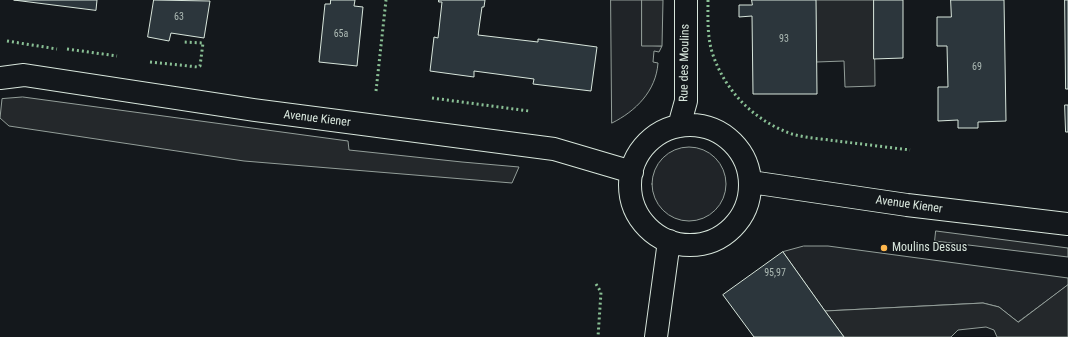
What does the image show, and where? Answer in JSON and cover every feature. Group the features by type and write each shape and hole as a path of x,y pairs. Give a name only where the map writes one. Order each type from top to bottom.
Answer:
{"street":[{"name":"Rue des Moulins","path":"679,126 686,101 686,0"},
{"name":"Avenue Kiener","path":"0,78 24,75 254,110 554,149 632,172"},
{"path":"700,125 719,132 735,144 746,162 751,182 748,201 740,219 726,233 708,242 689,244 669,241 648,228 636,209 631,190 632,172 638,155 648,142 663,131 679,126 700,125"},
{"name":"Avenue Kiener","path":"751,182 907,205 1068,224"},
{"path":"656,337 669,241"}],"shaded area":[{"path":"611,0 642,0 642,45 662,46 659,52 654,51 653,62 658,63 649,91 637,106 612,123"},
{"path":"642,0 663,0 662,46 642,46"},
{"path":"816,0 874,0 875,86 845,87 844,61 817,62"},
{"path":"23,97 348,141 349,150 519,167 512,183 244,161 9,126 0,118 2,99"},
{"path":"689,147 703,150 715,158 723,170 726,184 723,198 715,210 703,218 689,221 675,218 663,210 655,198 652,184 655,170 663,158 675,150"},
{"path":"936,231 1068,248 1068,257 935,241"},
{"path":"804,246 828,246 1068,278 1068,285 1018,322 999,307 983,303 825,311 783,252"},
{"path":"1068,285 1068,337 997,337 994,330 986,327 958,330 951,337 844,337 825,311 983,303 999,307 1018,322"}],"building":[{"path":"14,0 97,0 96,10"},
{"path":"154,0 210,1 204,38 171,33 169,41 148,37"},
{"path":"331,0 355,0 354,6 363,7 357,66 319,62 325,4 330,4"},
{"path":"439,0 485,0 484,7 482,7 478,35 538,42 538,39 597,47 591,91 533,84 534,79 474,71 474,77 430,71 434,37 438,38 442,2 439,2"},
{"path":"752,0 816,0 817,94 753,94 752,16 739,17 739,5 752,5"},
{"path":"874,0 903,0 903,58 874,59"},
{"path":"951,0 1004,0 1006,121 978,122 978,128 958,128 958,120 938,121 938,87 948,87 947,46 937,46 937,17 951,17"},
{"path":"1065,0 1068,0 1068,89 1066,89"},
{"path":"1065,105 1068,105 1068,132 1066,132"},
{"path":"783,252 844,337 754,337 723,295"}],"hedge":[{"path":"376,91 386,0"},
{"path":"708,0 709,39 717,66 724,79 742,102 765,121 792,134 910,150"},
{"path":"7,41 57,49"},
{"path":"150,62 200,66 203,43 184,42"},
{"path":"67,49 117,56"},
{"path":"432,98 529,111"},
{"path":"596,284 601,292 598,337"}],"place":[{"name":"Moulins Dessus","path":"884,248"}]}
